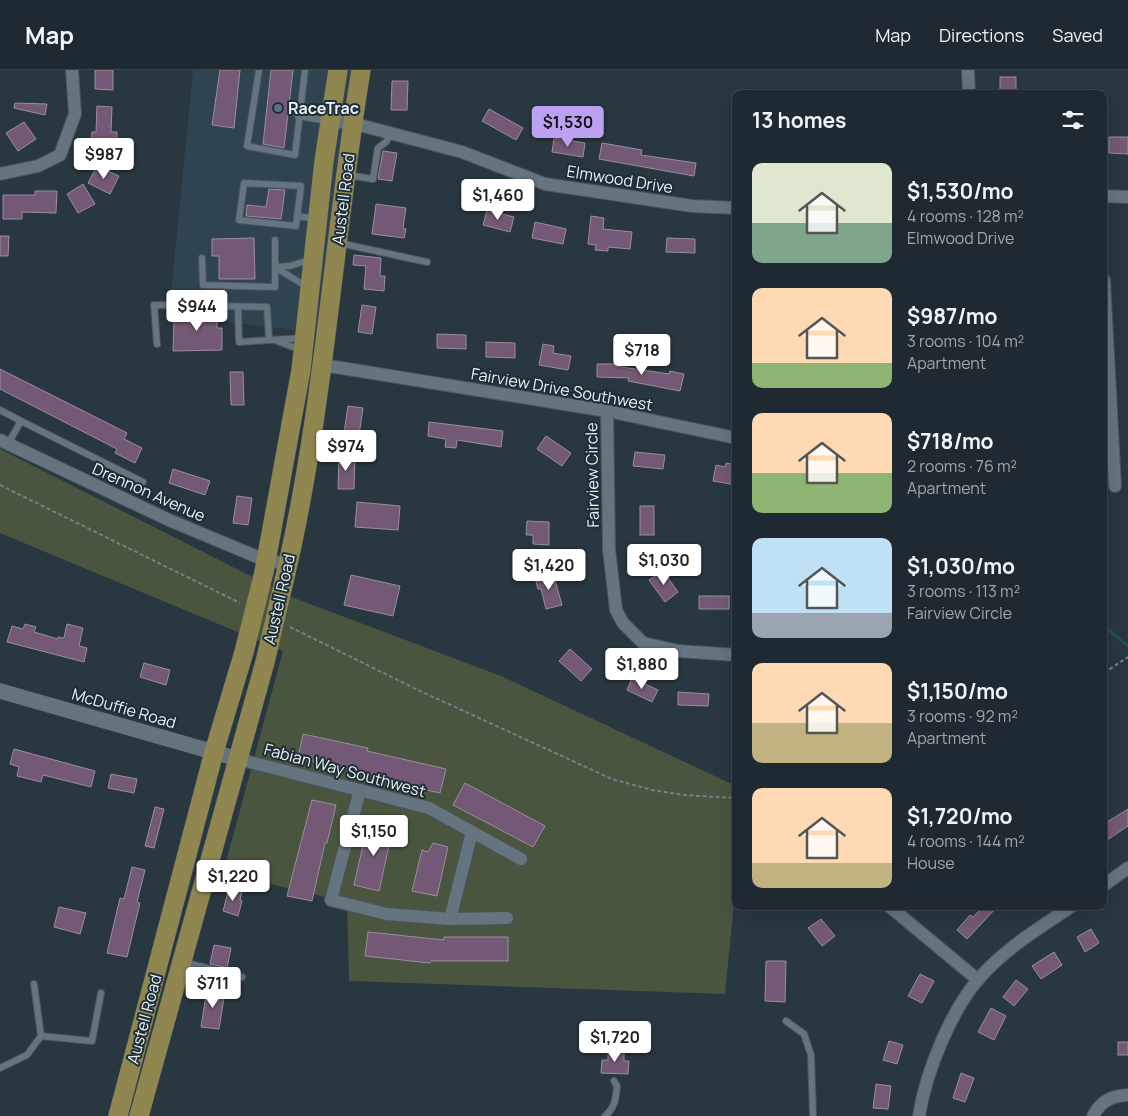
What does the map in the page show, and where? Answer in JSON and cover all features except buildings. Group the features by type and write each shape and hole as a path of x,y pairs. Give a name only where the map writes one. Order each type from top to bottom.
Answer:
{"main road":[{"name":"Austell Road","path":"118,1116 214,752 244,652 265,566 287,454 304,344 329,121 338,70"},
{"name":"Austell Road","path":"139,1116 238,759 286,572 323,365 352,123 361,70"}],"street":[{"path":"0,174 38,166 60,155 75,114 72,70"},
{"path":"968,70 969,90"},
{"name":"Elmwood Drive","path":"329,121 352,123 462,152 545,184 692,206 732,208"},
{"path":"1107,196 1128,197"},
{"path":"1107,342 1114,486"},
{"name":"Fairview Drive Southwest","path":"323,365 607,411 732,437"},
{"name":"Fairview Circle","path":"607,411 611,584 619,617 642,643 678,651 732,655"},
{"name":"Drennon Avenue","path":"4,442 265,566 286,572"},
{"name":"McDuffie Road","path":"0,691 238,759"},
{"name":"Fabian Way Southwest","path":"238,759 429,808 522,859"},
{"path":"360,790 331,900 387,914 450,919 507,918"},
{"path":"450,919 472,832"},
{"path":"1107,883 1128,868"},
{"path":"894,910 978,980"},
{"path":"919,1116 925,1083 942,1041 978,980 1019,942 1066,910"},
{"path":"1093,1116 1098,1106 1106,1100 1128,1095"}],"lane":[{"path":"259,70 247,146 295,154 298,116 305,70"},
{"path":"298,116 329,121"},
{"path":"346,175 373,179 378,148 386,142 391,133"},
{"path":"244,183 301,186 298,216 296,226 239,220 244,183"},
{"path":"298,216 317,219"},
{"path":"202,258 203,285 276,287 275,240"},
{"path":"338,242 427,262"},
{"path":"276,267 290,266 313,259"},
{"path":"276,267 296,278 310,289"},
{"path":"157,344 154,306 268,307 269,339"},
{"path":"238,307 239,342 269,339 304,344"},
{"path":"269,339 304,344"},
{"path":"0,410 143,482"},
{"path":"4,442 20,421"},
{"path":"182,962 242,978"},
{"path":"0,1068 27,1055 41,1036 34,984"},
{"path":"41,1036 92,1041 101,993"},
{"path":"786,1021 804,1034 811,1056 813,1116"},
{"path":"605,1116 611,1110 616,1100 617,1086 614,1081"}],"path":[{"path":"0,485 247,606"},
{"path":"288,626 418,690 612,779 652,790 684,795 732,798"},
{"path":"1107,671 1128,657"}],"shaded area":[{"path":"193,70 367,70 322,333 169,315"}],"green space":[{"path":"0,449 294,598 501,676 732,784 733,910 725,994 349,981 347,902 223,873 283,651 0,533"}],"waterway":[{"path":"1107,628 1128,646"}],"place":[{"name":"RaceTrac","path":"278,108"}]}
